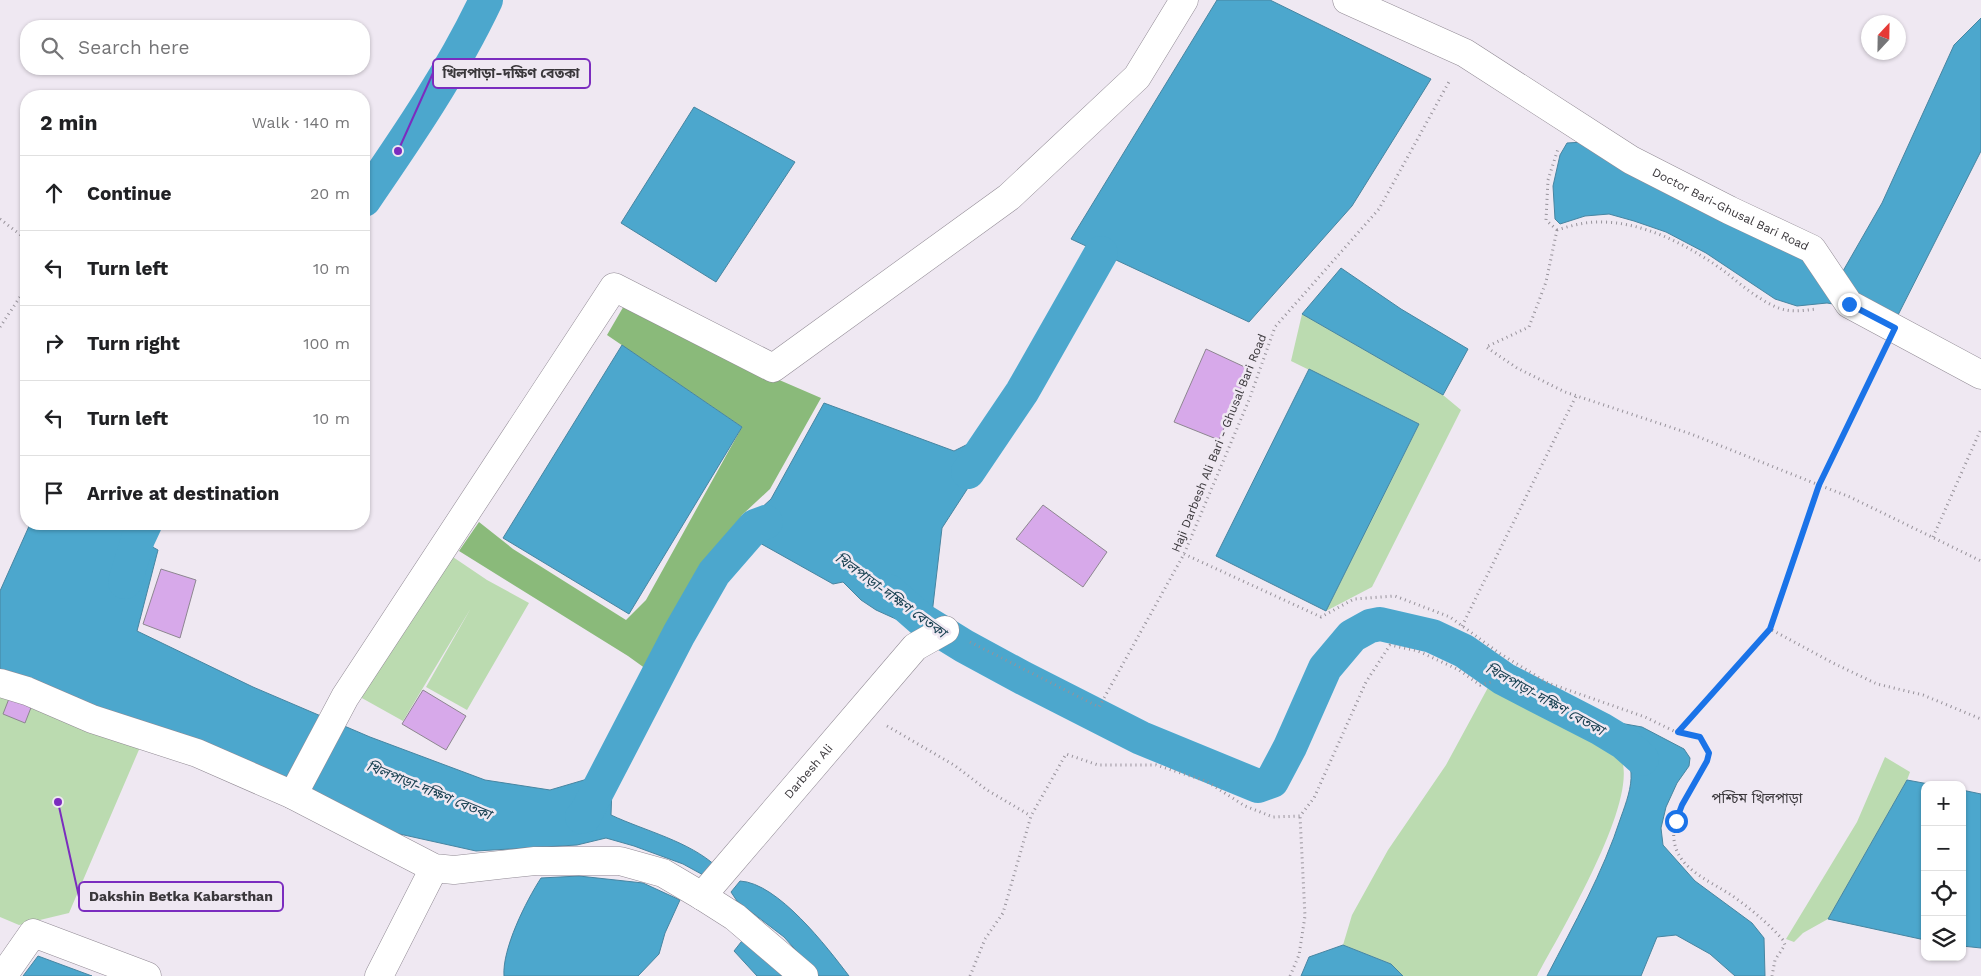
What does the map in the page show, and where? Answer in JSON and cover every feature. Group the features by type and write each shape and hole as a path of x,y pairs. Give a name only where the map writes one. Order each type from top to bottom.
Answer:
{"street":[{"path":"293,795 346,697 614,287 774,368 1009,197 1137,77 1184,0"},
{"name":"Doctor Bari-Ghusal Bari Road","path":"1347,0 1465,53 1631,160 1729,210 1812,249 1849,304 1981,375"},
{"name":"Darbesh Ali","path":"702,896 915,647 944,630"},
{"path":"0,683 27,691 92,719 196,753 293,795 434,868 454,870 535,862 620,860 663,873 735,917 804,976"},
{"path":"379,976 434,868"},
{"path":"3,976 33,933 147,976"}],"path":[{"name":"Haji Darbesh Ali Bari - Ghusal Bari Road","path":"944,630 1099,707 1184,554 1248,400 1275,327 1380,209 1465,53"},
{"path":"1557,230 1546,220 1548,180 1556,150 1584,130"},
{"path":"0,219 20,234"},
{"path":"1557,230 1577,224 1599,222 1625,224 1677,243 1725,272 1746,289 1785,310 1822,309"},
{"path":"1557,230 1546,282 1529,327 1486,347 1516,368 1576,396 1691,434 1850,497 1981,561"},
{"path":"0,327 20,297"},
{"path":"1678,732 1770,629 1819,485 1895,328"},
{"path":"1462,626 1576,396"},
{"path":"1933,537 1981,429"},
{"path":"1184,554 1320,617 1354,599 1395,596 1450,617 1499,653 1548,683 1646,717 1678,732 1700,737 1709,753 1707,761 1682,805 1676,821 1674,842 1678,853 1689,868 1702,879 1731,895 1754,912 1783,940 1785,944 1775,960 1772,976"},
{"path":"1770,629 1877,684 1923,695 1981,719"},
{"path":"1290,976 1299,955 1305,916 1300,816 1314,798 1366,682 1390,645 1418,651 1459,670 1480,684 1491,682"},
{"path":"861,709 954,765 987,790 1031,816"},
{"path":"970,976 985,939 1003,913 1031,816 1066,754 1098,765 1156,765 1206,781 1245,806 1273,817 1300,816"}],"green space":[{"path":"625,304 777,379 821,398 770,489 742,515 664,647 653,674 628,656 459,551 479,522 513,549 626,620 646,600 742,427 607,335"},
{"path":"1302,314 1443,395 1461,410 1372,587 1326,611 1419,424 1291,361"},
{"path":"450,555 487,580 529,603 467,710 426,687 471,608 403,721 360,697"},
{"path":"1491,682 1534,700 1576,721 1613,748 1619,754 1624,773 1620,800 1596,865 1537,976 1403,976 1391,964 1343,945 1352,915 1388,850 1446,765"},
{"path":"0,694 141,745 69,913 19,925 0,917"},
{"path":"1885,757 1910,772 1907,780 1828,919 1803,933 1794,942 1786,939 1857,822"}],"water":[{"path":"1217,0 1270,0 1431,79 1352,206 1249,322 1071,239"},
{"path":"1981,18 1981,151 1896,319 1855,292 1843,271 1882,203 1954,45"},
{"path":"694,107 795,162 716,282 621,223"},
{"path":"1584,142 1809,261 1839,305 1827,303 1797,306 1775,299 1706,253 1666,232 1634,221 1609,214 1585,216 1560,224 1555,219 1553,186 1560,155 1567,143"},
{"path":"1341,268 1401,309 1468,349 1443,395 1302,314"},
{"path":"622,345 742,427 629,614 503,538"},
{"path":"1309,369 1419,424 1326,611 1216,556"},
{"path":"824,403 954,451 990,433 999,440 942,528 932,614 918,629 876,610 861,600 843,582 833,584 758,542 748,545 737,554 730,549 758,511 771,499"},
{"path":"27,530 137,530 138,539 158,550 137,631 253,687 370,737 485,780 550,790 601,775 612,787 611,815 680,843 706,858 717,867 705,876 683,864 606,838 577,845 476,851 395,833 0,677 0,591"},
{"path":"1597,719 1642,727 1684,749 1690,758 1689,766 1677,783 1666,807 1661,828 1663,845 1695,881 1752,923 1764,938 1765,976 1735,976 1710,954 1676,935 1657,937 1641,976 1547,976 1578,918 1606,858 1630,789 1631,773 1627,759 1613,739 1595,725"},
{"path":"1907,780 1921,783 1921,939 1828,919"},
{"path":"1966,791 1981,794 1981,948 1966,946"},
{"path":"579,876 643,883 680,900 665,933 659,954 638,976 504,976 504,965 511,939 522,912 541,878"},
{"path":"740,881 755,884 785,904 815,934 849,976 819,976 784,937 737,901 731,892"},
{"path":"745,937 783,976 757,976 734,951"},
{"path":"1343,945 1391,964 1403,976 1301,976 1309,957"},
{"path":"38,956 92,976 23,976"}],"building":[{"path":"1206,349 1249,369 1219,440 1174,422"},
{"path":"1043,505 1107,552 1083,587 1016,539"},
{"path":"161,569 196,580 180,638 143,624"},
{"path":"423,690 466,716 446,750 402,724"},
{"path":"10,696 32,705 25,723 3,714"}],"waterway":[{"name":"খিলপাড়া-দক্ষিণ বেতকা","path":"370,191 444,77 486,0"},
{"path":"968,472 1022,392 1101,253"},
{"name":"খিলপাড়া-দক্ষিণ বেতকা","path":"582,817 584,817 679,634 714,573 755,526 766,522"},
{"name":"খিলপাড়া-দক্ষিণ বেতকা","path":"125,582 142,530"},
{"name":"খিলপাড়া-দক্ষিণ বেতকা","path":"889,591 922,620 964,646 1023,678 1141,738 1258,786 1272,781 1290,747 1325,668 1352,636 1370,626 1380,624 1432,636 1464,651 1504,679 1601,729 1624,743 1642,759"}],"place":[{"name":"খিলপাড়া-দক্ষিণ বেতকা","path":"398,151"},
{"name":"Dakshin Betka Kabarsthan","path":"58,802"}],"district":[{"name":"পশ্চিম খিলপাড়া","path":"1757,798"}],"route":[{"path":"1676,821 1682,805 1707,761 1709,753 1706,744 1700,737 1678,732 1770,629 1802,530 1819,485 1895,328 1849,304"}]}
